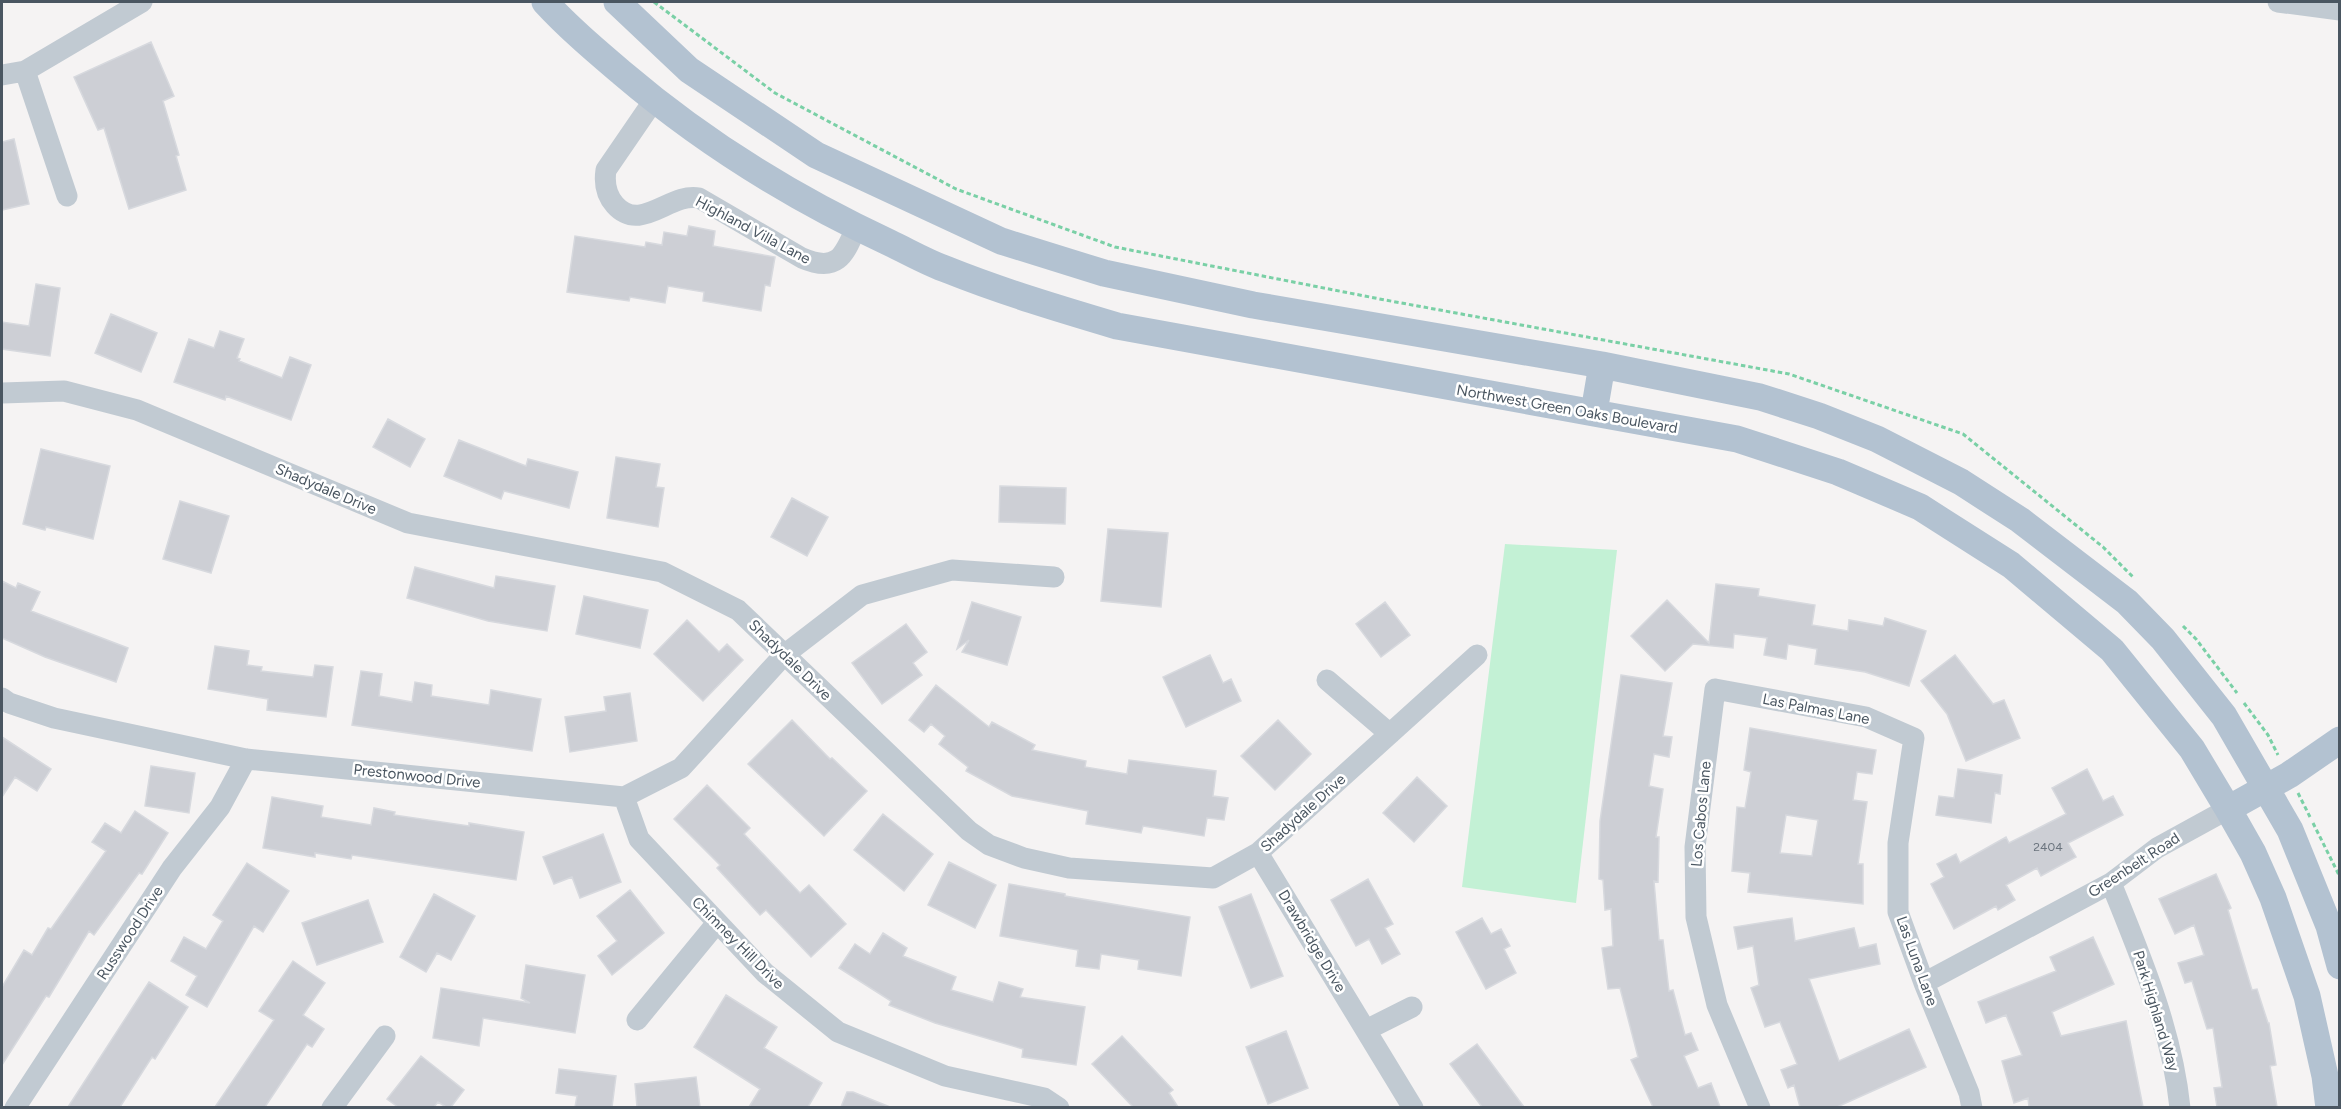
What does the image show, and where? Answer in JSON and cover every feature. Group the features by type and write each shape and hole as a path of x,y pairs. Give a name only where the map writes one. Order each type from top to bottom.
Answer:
{"main road":[{"name":"Northwest Green Oaks Boulevard","path":"545,2 570,29 654,100 722,150 856,228 947,270 1117,326 1737,439 1838,472 1920,507 2011,565 2112,650 2192,748 2253,853 2273,898 2307,996 2330,1107"},
{"path":"617,2 689,70 816,155 1001,241 1104,273 1253,305 1602,365 1760,397 1819,416 1877,439 1961,482 2020,520 2127,602 2163,639 2224,717 2290,830 2329,926 2340,966"},
{"path":"1594,412 1602,365"},
{"name":"Greenbelt Road","path":"2228,809 2267,788 2340,740"}],"street":[{"path":"2,75 25,71 142,2"},
{"path":"2278,2 2340,10"},
{"path":"25,71 67,196"},
{"name":"Highland Villa Lane","path":"654,100 608,166 605,179 610,198 625,213 645,215 681,198 699,198 812,262 829,263 844,255 856,228"},
{"name":"Shadydale Drive","path":"2,393 64,391 136,410 408,524 662,572 738,610 969,831 988,845 1024,858 1069,868 1214,878 1258,853 1477,655"},
{"path":"624,796 681,768 784,655 862,595 952,570 1054,577"},
{"path":"1326,680 1390,734"},
{"name":"Las Palmas Lane","path":"1715,689 1866,717 1914,738"},
{"name":"Los Cabos Lane","path":"1715,689 1695,847 1696,917 1718,1005 1760,1107"},
{"name":"Prestonwood Drive","path":"2,698 9,703 54,718 246,759 624,796"},
{"name":"Las Luna Lane","path":"1914,738 1898,843 1898,912 1969,1093 1972,1107"},
{"name":"Russwood Drive","path":"15,1107 172,868 220,807 246,759"},
{"name":"Chimney Hill Drive","path":"624,796 639,839 716,924 765,973 838,1032 945,1076 1044,1098 1059,1107"},
{"name":"Greenbelt Road","path":"1924,983 2111,883 2157,848 2228,809"},
{"name":"Drawbridge Drive","path":"1258,853 1413,1107"},
{"name":"Park Highland Way","path":"2111,883 2150,980 2178,1082 2180,1107"},
{"path":"637,1020 716,924"},
{"path":"1366,1030 1412,1007"},
{"path":"332,1107 385,1036"}],"green space":[{"path":"1505,544 1617,550 1576,903 1462,887"}],"building":[{"path":"151,42 174,96 163,101 179,155 176,156 186,190 129,209 104,128 98,130 74,77"},
{"path":"14,139 29,204 2,210 2,142"},
{"path":"689,226 715,231 713,246 775,257 770,286 765,285 761,311 703,301 704,292 668,286 665,303 630,297 629,301 567,292 575,236 645,247 646,242 662,245 664,232 687,236"},
{"path":"36,284 60,288 50,356 2,349 2,322 29,326"},
{"path":"111,314 157,333 141,372 95,353"},
{"path":"220,331 244,339 237,358 240,359 239,361 282,378 290,357 311,365 291,420 226,396 225,400 174,382 189,339 214,348"},
{"path":"388,419 425,439 410,467 373,447"},
{"path":"459,440 526,466 528,459 578,472 569,508 504,491 501,499 444,476"},
{"path":"41,449 110,466 93,539 46,527 45,530 23,524"},
{"path":"616,457 660,464 656,487 664,488 658,527 607,518"},
{"path":"1000,486 1066,488 1065,524 999,522"},
{"path":"792,498 828,517 807,556 771,537"},
{"path":"180,501 229,516 211,573 163,559"},
{"path":"1108,529 1168,533 1161,607 1101,601"},
{"path":"415,567 494,588 496,576 555,586 547,631 488,621 407,598"},
{"path":"2,581 16,588 18,583 40,592 31,611 128,648 116,682 45,657 2,638"},
{"path":"1716,584 1759,589 1758,596 1815,605 1812,625 1848,631 1849,620 1883,626 1885,618 1926,631 1909,686 1865,672 1815,664 1817,649 1788,644 1786,659 1764,655 1767,638 1734,634 1733,648 1693,644 1665,671 1631,636 1667,600 1709,643"},
{"path":"584,596 648,610 640,648 576,634"},
{"path":"972,602 1021,617 1007,665 962,652 969,640 957,649"},
{"path":"1385,602 1410,635 1381,657 1356,624"},
{"path":"687,620 719,652 727,644 743,660 703,701 654,654"},
{"path":"906,624 927,652 913,663 922,675 882,704 852,663"},
{"path":"215,646 249,651 247,665 262,667 261,671 313,677 315,665 333,667 326,717 267,710 268,699 208,689"},
{"path":"1210,655 1223,683 1231,679 1241,701 1186,727 1163,677"},
{"path":"1955,655 1993,704 2004,700 2020,738 1966,761 1947,714 1921,681"},
{"path":"361,671 382,674 379,696 412,702 415,682 432,685 431,696 489,705 491,690 541,699 532,751 352,725"},
{"path":"1621,675 1672,683 1663,736 1672,737 1669,757 1654,754 1649,786 1663,789 1656,837 1659,837 1658,882 1654,881 1659,940 1663,940 1669,991 1673,990 1685,1035 1691,1033 1698,1050 1684,1056 1698,1088 1711,1083 1720,1107 1653,1107 1631,1060 1638,1057 1620,988 1608,989 1602,948 1613,946 1611,909 1605,910 1603,880 1599,879 1600,821"},
{"path":"936,685 989,727 992,722 1035,745 1032,750 1086,761 1085,767 1127,774 1129,760 1216,771 1213,796 1228,798 1224,820 1207,818 1204,836 1143,826 1141,833 1086,824 1088,811 1012,796 966,771 968,767 939,744 945,736 931,724 924,732 909,720"},
{"path":"630,693 637,741 570,752 565,717 606,711 604,697"},
{"path":"792,720 830,759 832,758 867,791 824,836 748,764"},
{"path":"1278,720 1311,754 1275,790 1241,756"},
{"path":"1750,728 1876,750 1872,774 1857,772 1853,800 1867,802 1858,864 1863,864 1863,904 1748,892 1750,873 1732,871 1737,807 1745,808 1751,772 1744,770","holes":["1786,815 1818,820 1812,856 1780,853"]},
{"path":"2,737 51,769 37,791 15,777 2,797"},
{"path":"151,766 195,773 189,813 145,806"},
{"path":"1958,769 2002,775 2000,794 1995,793 1991,823 1936,815 1939,796 1954,798"},
{"path":"2087,769 2103,801 2113,796 2123,815 2068,843 2076,857 2041,876 2037,868 2006,885 2015,900 1998,910 1996,906 1954,929 1931,884 1944,877 1937,864 1956,854 1960,863 2006,837 2009,843 2066,814 2052,788"},
{"path":"1417,777 1447,806 1414,842 1383,813"},
{"path":"707,785 750,828 744,834 800,893 809,885 846,924 811,957 766,910 760,915 717,868 720,865 674,819"},
{"path":"272,797 323,806 321,817 371,825 374,808 395,812 394,815 524,832 516,880 352,855 351,859 315,853 315,857 263,848"},
{"path":"135,811 168,833 142,874 139,873 94,935 89,931 49,997 46,996 2,1065 2,987 24,950 32,955 48,928 51,929 106,851 92,842 105,823 121,833"},
{"path":"883,814 933,854 904,891 854,850"},
{"path":"603,834 621,882 580,898 572,877 554,884 543,857"},
{"path":"949,862 996,885 975,928 928,905"},
{"path":"247,863 289,891 263,932 254,926 207,1007 186,995 197,976 171,961 184,937 206,949 223,921 213,915"},
{"path":"2216,874 2231,908 2228,910 2252,990 2257,989 2269,1023 2276,1065 2270,1066 2277,1107 2217,1107 2214,1088 2222,1087 2213,1028 2207,1029 2192,981 2185,983 2178,963 2204,955 2194,925 2175,934 2159,899"},
{"path":"1368,879 1393,924 1385,928 1400,954 1382,964 1369,939 1356,946 1331,900"},
{"path":"1009,884 1190,917 1181,976 1138,969 1139,960 1101,954 1099,969 1076,966 1078,950 1000,936"},
{"path":"630,890 664,933 612,975 598,956 617,941 597,916"},
{"path":"434,894 475,916 451,960 437,953 426,972 400,957"},
{"path":"1251,894 1283,976 1251,988 1219,907"},
{"path":"368,900 383,942 317,965 302,923"},
{"path":"1482,918 1491,934 1501,929 1510,946 1504,949 1516,973 1486,989 1456,932"},
{"path":"1792,918 1795,941 1854,928 1859,948 1876,944 1880,964 1809,979 1839,1061 1909,1029 1926,1067 1837,1107 1800,1107 1794,1085 1788,1088 1781,1070 1797,1064 1780,1022 1765,1027 1751,988 1759,985 1753,946 1738,949 1734,927"},
{"path":"883,933 907,948 903,956 956,977 951,990 993,1002 999,982 1023,989 1020,997 1085,1007 1076,1065 1022,1057 1023,1049 935,1023 889,1005 891,1001 839,968 855,944 870,954"},
{"path":"2093,937 2114,984 2052,1012 2061,1036 2126,1021 2143,1107 2029,1107 2028,1098 2014,1103 2002,1061 2022,1055 2006,1015 1986,1023 1978,1002 2056,971 2050,957"},
{"path":"293,961 325,983 303,1015 324,1029 312,1047 307,1044 265,1107 215,1107 274,1020 259,1011"},
{"path":"526,965 585,975 575,1033 483,1018 479,1046 433,1038 441,988 530,1003 521,998"},
{"path":"149,982 188,1007 155,1059 152,1057 120,1107 68,1107"},
{"path":"726,995 777,1027 764,1048 822,1083 808,1107 749,1107 760,1089 694,1047"},
{"path":"1286,1031 1308,1088 1268,1104 1246,1047"},
{"path":"1122,1036 1173,1090 1169,1093 1178,1107 1133,1107 1092,1064"},
{"path":"1477,1044 1524,1107 1482,1107 1450,1064"},
{"path":"421,1056 464,1090 451,1107 438,1102 434,1107 398,1107 387,1099"},
{"path":"559,1069 616,1076 612,1107 575,1107 577,1096 556,1093"},
{"path":"696,1077 700,1107 637,1107 635,1084"},
{"path":"847,1092 853,1092 890,1107 841,1107"}]}
